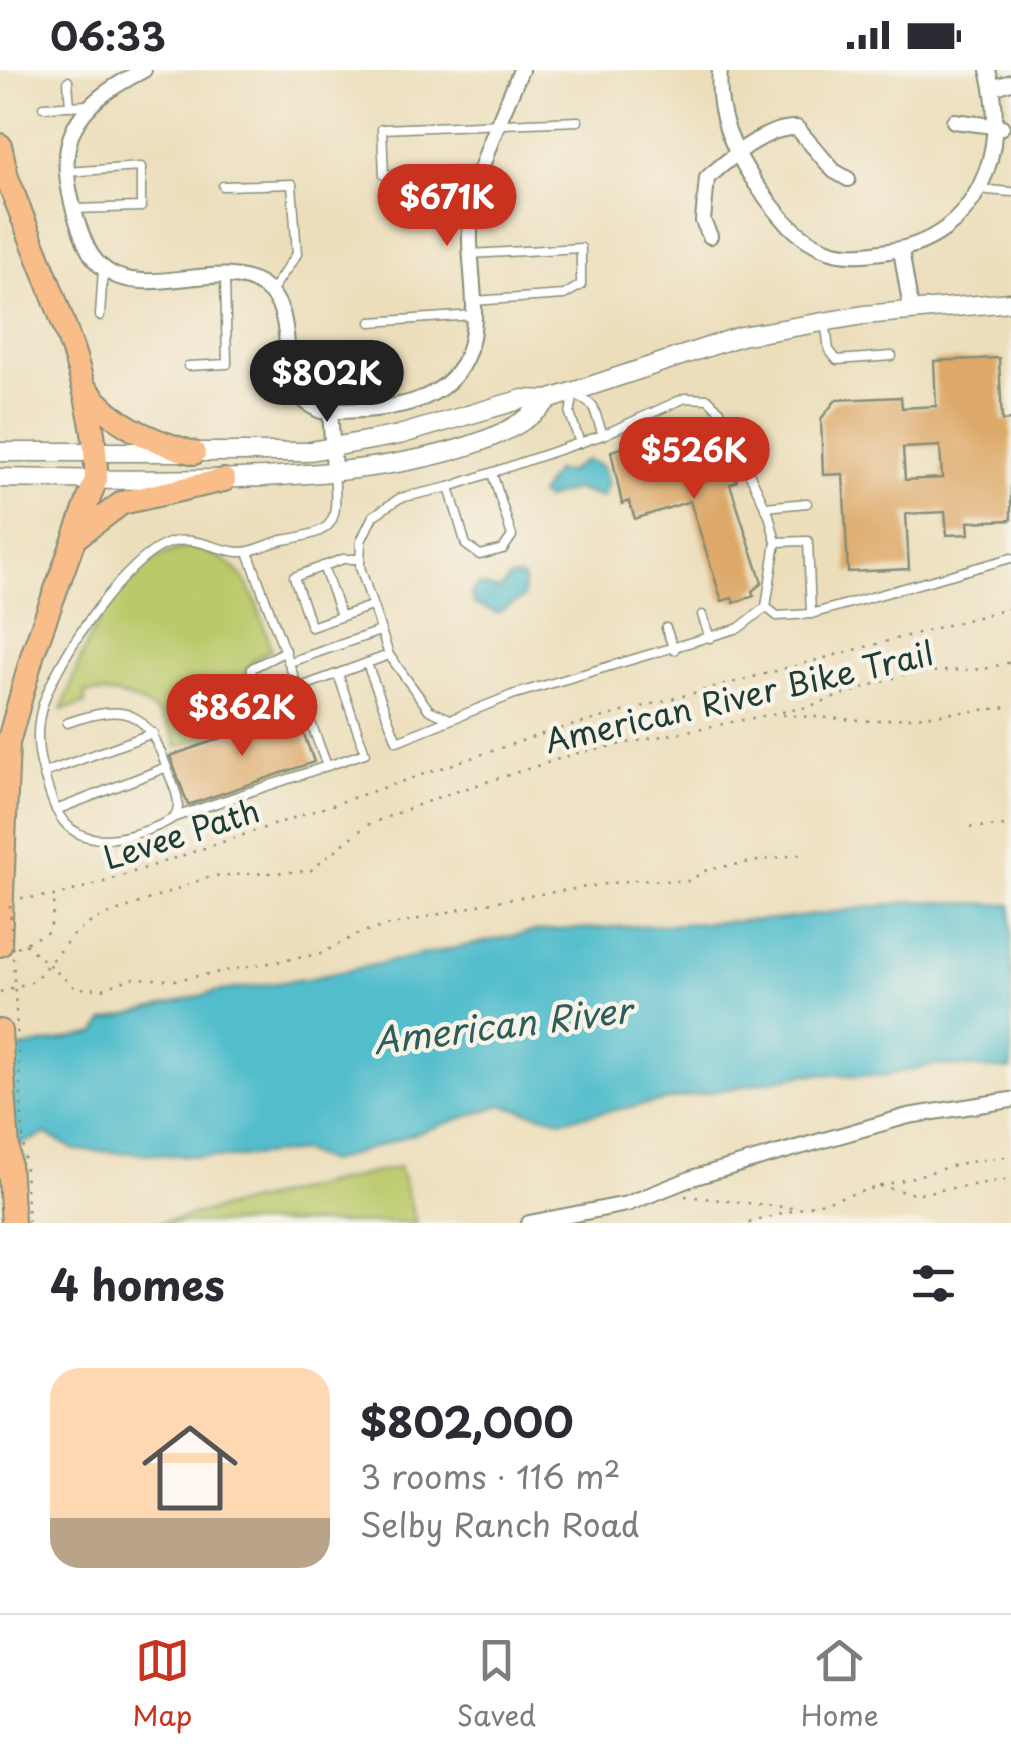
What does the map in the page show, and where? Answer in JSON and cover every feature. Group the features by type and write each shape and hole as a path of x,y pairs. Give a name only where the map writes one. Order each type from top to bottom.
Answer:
{"main road":[{"path":"0,145 7,177 84,387 97,452 96,479 33,653 8,743 7,901 0,948"},
{"path":"84,387 111,418 131,430 194,453"},
{"path":"75,539 122,503 224,480"},
{"path":"0,1031 13,1223"}],"street":[{"path":"144,70 102,92 88,105 69,138 65,172 85,246 104,269 134,280 249,280 270,293 284,320 292,384 312,408 330,411 432,397 451,380 465,357 474,308 472,208 480,171 521,70"},
{"path":"720,70 720,105 736,154 779,214 813,244 832,252 859,254 902,250 964,221 988,190 996,171 1004,85 988,70"},
{"path":"954,121 1002,128"},
{"path":"710,236 703,220 706,178 736,154 786,127 796,128 834,171 848,179"},
{"path":"902,250 911,310"},
{"path":"0,452 293,454 399,435 523,399 548,400 741,336 911,310 1011,302"},
{"path":"0,478 224,480 398,463 514,427 533,418 548,400"},
{"path":"330,411 334,470"},
{"path":"529,1223 627,1204 695,1177 908,1116 1011,1100"}],"lane":[{"path":"68,81 70,106"},
{"path":"43,107 88,105"},
{"path":"480,171 384,175 382,128 578,121"},
{"path":"65,172 142,167 141,206 74,210"},
{"path":"223,186 292,184 297,254 270,293"},
{"path":"988,190 1010,195"},
{"path":"371,322 564,296 581,285 581,248 470,254"},
{"path":"100,316 104,269"},
{"path":"188,366 227,364 225,278"},
{"path":"825,321 829,350 836,360 892,356"},
{"path":"580,443 570,414 574,393 593,406 603,435"},
{"path":"368,664 397,741 450,720 512,695 740,628 766,607 776,542 765,506 720,410 708,399 685,398 603,435 450,487 400,498 382,508 366,526 360,560 389,656 430,710 450,720"},
{"path":"334,470 333,519 321,534 248,552 206,542 172,542 154,549 116,583 47,692 38,741 56,810 78,834 102,839 365,753 338,674"},
{"path":"450,487 466,545 480,555 504,549 512,536 492,473"},
{"path":"765,506 807,503"},
{"path":"776,542 808,540 811,614"},
{"path":"248,552 327,766"},
{"path":"766,607 790,618 811,614 1011,558"},
{"path":"360,560 294,576 311,627 371,606"},
{"path":"323,566 342,616"},
{"path":"702,615 710,638"},
{"path":"666,628 674,650"},
{"path":"290,662 380,631"},
{"path":"286,651 252,668 250,685 256,699 272,701 389,656"},
{"path":"67,723 117,710 142,720 153,733 179,802 175,817"},
{"path":"44,773 153,733"},
{"path":"56,810 167,767"}],"path":[{"name":"Levee Path","path":"55,896 280,825 548,732 1011,608"},
{"name":"American River Bike Trail","path":"0,992 34,981 72,936 94,920 212,876 310,871 367,825 391,812 578,753 778,715 908,672 984,669 1011,662"},
{"path":"778,715 874,720 1011,707"},
{"path":"970,826 1011,826"},
{"path":"25,944 75,988 103,989 132,978 152,981 232,972 320,954 362,932 496,901 632,880 688,882 708,869 801,854"},
{"path":"0,948 25,944 50,931 55,918 55,896 7,901 28,1223"},
{"path":"749,1223 962,1163 1011,1156"},
{"path":"878,1185 914,1194 1011,1179"},
{"path":"660,1191 793,1209"}],"green space":[{"path":"192,547 226,561 238,572 255,599 271,650 257,658 245,674 247,698 225,710 232,729 177,747 164,721 129,698 85,693 85,704 62,710 93,632 123,585 142,567 165,554"},
{"path":"399,1167 416,1223 159,1223"}],"water":[{"path":"586,460 602,466 608,483 602,498 575,489 545,499 539,495 555,471 568,472"},
{"path":"510,578 524,580 523,598 497,613 474,604 471,593 478,585 500,590"},
{"name":"American River","path":"914,901 1011,905 1011,1070 934,1065 883,1076 808,1074 561,1120 502,1105 329,1162 301,1151 230,1158 75,1150 46,1134 0,1152 0,1047 22,1048 97,1033 104,1021 215,992 312,978 537,931 783,919"}],"building":[{"path":"999,358 1002,421 1011,420 1011,520 968,522 969,534 947,535 945,512 906,514 909,569 848,572 843,474 823,475 821,419 836,400 901,397 902,408 936,406 934,361","holes":["940,446 942,478 905,480 903,448"]},
{"path":"719,431 735,461 731,462 737,481 730,484 762,583 752,591 754,596 734,603 732,598 722,601 690,501 635,519 629,501 622,504 611,451 651,439 655,452"},
{"path":"296,712 314,762 188,805 170,756"}]}
